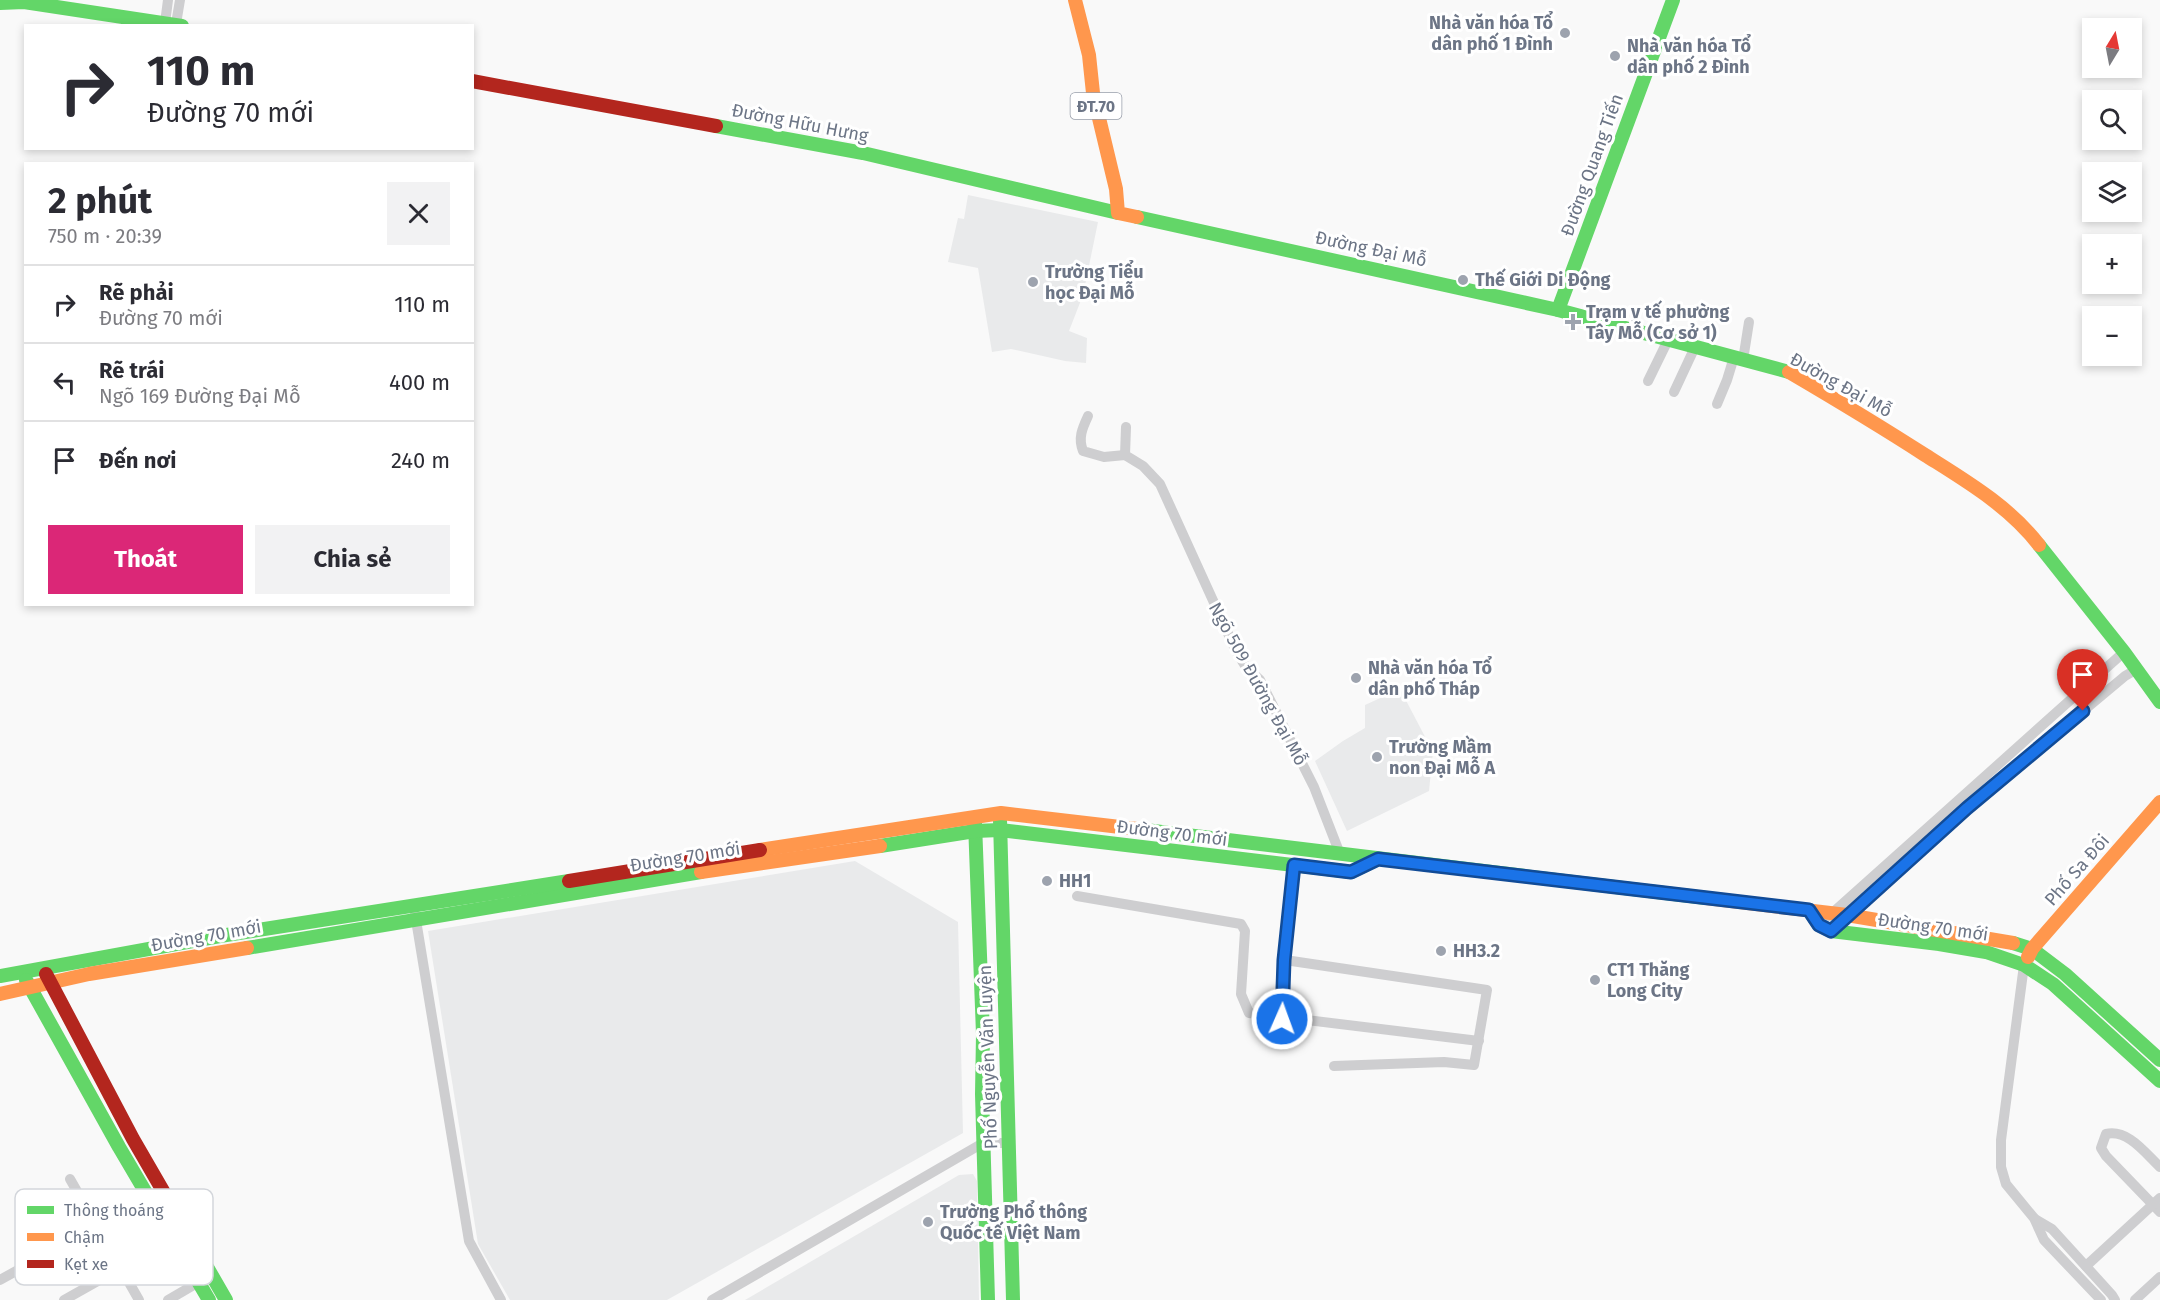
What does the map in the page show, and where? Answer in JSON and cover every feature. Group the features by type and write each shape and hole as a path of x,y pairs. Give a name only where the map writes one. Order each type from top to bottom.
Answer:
{"street":[{"path":"168,0 174,24"},
{"path":"174,24 180,0"},
{"name":"ĐT.70","path":"1074,0 1089,55 1093,93 1116,189 1118,213"},
{"name":"Đường Quang Tiến","path":"1558,310 1673,0"},
{"path":"0,3 24,2 133,21 174,24"},
{"name":"Đường Hữu Hưng","path":"474,81 863,153 1118,213"},
{"name":"Đường Đại Mỗ","path":"1118,213 1558,310 1787,371 1859,413 1993,499 2027,529 2124,652 2160,702"},
{"path":"1717,404 1738,359 1749,322"},
{"path":"1648,381 1668,340"},
{"path":"1674,392 1695,347"},
{"path":"1088,416 1079,442 1083,451 1104,457 1125,455 1126,427"},
{"name":"Ngõ 509 Đường Đại Mỗ","path":"1125,455 1143,466 1160,484 1236,651 1246,667 1260,680 1301,760 1330,825 1340,854"},
{"path":"1825,928 1831,914 2124,652"},
{"path":"1825,928 1847,915 1967,808 2126,675 2137,669"},
{"name":"Phố Sa Đôi","path":"2024,965 2032,949 2160,802"},
{"name":"Đường 70 mới","path":"0,994 49,982 416,920 1001,813 1809,910 1974,934 2032,949 2065,974 2160,1060"},
{"name":"Phố Nguyễn Văn Luyện","path":"1001,813 1013,1300"},
{"name":"Phố Nguyễn Văn Luyện","path":"975,816 983,1034 983,1143 988,1300"},
{"name":"Đường 70 mới","path":"725,862 839,853 975,831 1000,830 1351,872 1378,859"},
{"path":"0,976 174,944 413,906 725,862"},
{"path":"1282,1019 1284,960 1294,865"},
{"path":"1077,896 1241,924 1245,931 1241,994 1249,1013 1282,1019 1479,1041"},
{"path":"413,906 469,1241 501,1300"},
{"path":"1809,910 1825,928"},
{"name":"Đường 70 mới","path":"1825,928 1986,952 2024,965 2053,984 2160,1081"},
{"path":"1284,960 1487,990 1474,1065 1444,1062 1334,1066"},
{"path":"2024,965 2001,1140 2001,1167 2006,1184 2034,1218 2044,1240 2101,1300"},
{"path":"43,968 162,1189"},
{"path":"22,972 143,1189"},
{"path":"2086,1266 2158,1205 2106,1156 2102,1148 2106,1134 2115,1132 2123,1134 2160,1167"},
{"path":"712,1300 983,1143 1009,1143"},
{"path":"69,1179 75,1189"},
{"path":"2034,1218 2052,1229 2115,1300"},
{"path":"0,1280 15,1272"},
{"path":"2135,1300 2160,1277"},
{"path":"213,1278 226,1300"},
{"path":"64,1300 91,1285"},
{"path":"131,1285 139,1300"},
{"path":"168,1300 193,1285"},
{"path":"200,1285 208,1300"}],"shaded area":[{"name":"Trường Tiểu học Đại Mỗ","path":"968,195 1098,222 1083,295 1069,331 1087,338 1086,363 1065,361 1011,349 992,352 978,268 948,262 958,218 964,219"},
{"name":"Trường Mầm non Đại Mỗ A","path":"1400,689 1433,752 1429,791 1347,831 1315,761 1365,728 1365,705"},
{"path":"855,861 958,922 963,1133 667,1300 510,1300 478,1244 428,931"},
{"name":"Trường Phổ thông Quốc tế Việt Nam","path":"973,1174 977,1181 979,1300 745,1300 959,1175"}],"traffic: fast":[{"path":"1558,310 1673,0"},
{"path":"0,3 24,2 169,24"},
{"path":"716,126 863,153 1118,213"},
{"path":"1137,217 1558,310 1789,372"},
{"path":"2039,545 2124,652 2160,702"},
{"path":"1000,820 1013,1300"},
{"path":"975,823 983,1034 982,1094 988,1300"},
{"path":"1137,829 1706,898"},
{"path":"880,846 975,831 1000,830 1351,872 1378,859"},
{"path":"247,948 701,872"},
{"path":"0,976 220,936 569,881"},
{"path":"1809,910 1819,925 1831,931 1986,952 2024,965 2053,984 2160,1081"},
{"path":"2013,943 2032,949 2065,974 2160,1060"},
{"path":"26,980 144,1189"},
{"path":"213,1277 226,1300"},
{"path":"200,1285 209,1300"}],"traffic: slow":[{"path":"1075,0 1089,55 1093,93 1116,189 1118,213 1137,217"},
{"path":"1789,372 1971,485 2001,506 2039,545"},
{"path":"2028,957 2032,949 2160,802"},
{"path":"760,850 1001,813 1137,829"},
{"path":"701,872 880,846"},
{"path":"1706,898 1847,915 2013,943"},
{"path":"0,994 89,974 247,948"}],"traffic: jam":[{"path":"474,81 716,126"},
{"path":"569,881 760,850"},
{"path":"46,974 162,1189"}],"place":[{"name":"Nhà văn hóa Tổ dân phố 1 Đình","path":"1565,33"},
{"name":"Nhà văn hóa Tổ dân phố 2 Đình","path":"1615,56"},
{"name":"Thế Giới Di Động","path":"1463,280"},
{"name":"Trường Tiểu học Đại Mỗ","path":"1033,282"},
{"name":"Trạm y tế phường Tây Mỗ (Cơ sở 1)","path":"1573,322"},
{"name":"Nhà văn hóa Tổ dân phố Tháp","path":"1356,678"},
{"name":"Trường Mầm non Đại Mỗ A","path":"1377,757"},
{"name":"HH1","path":"1047,881"},
{"name":"HH3.2","path":"1441,951"},
{"name":"CT1 Thăng Long City","path":"1595,980"},
{"name":"Trường Phổ thông Quốc tế Việt Nam","path":"928,1222"}],"route":[{"path":"1282,1019 1284,960 1294,865 1351,872 1378,859 1809,910 1819,925 1831,931 1967,808 2083,711"}]}
